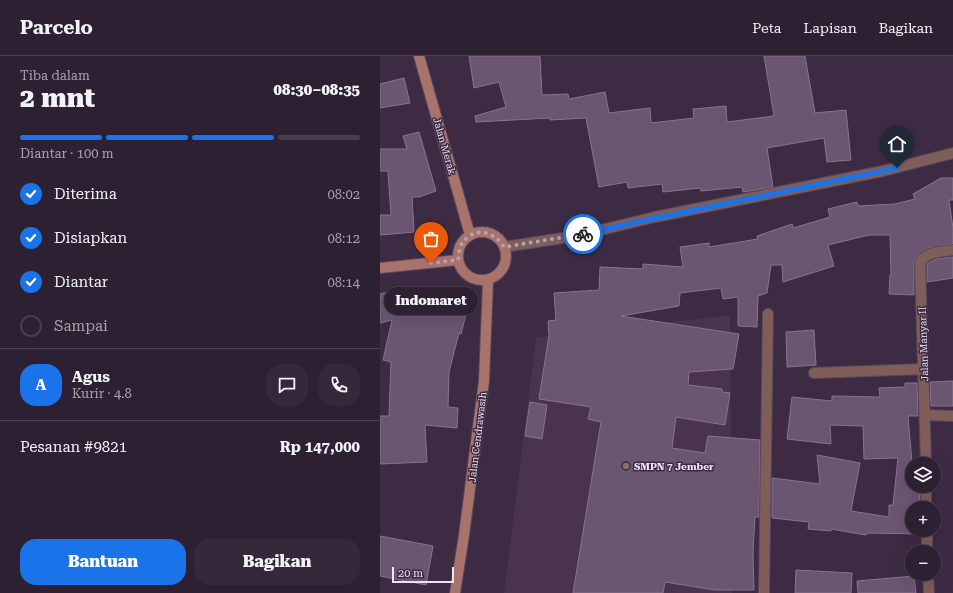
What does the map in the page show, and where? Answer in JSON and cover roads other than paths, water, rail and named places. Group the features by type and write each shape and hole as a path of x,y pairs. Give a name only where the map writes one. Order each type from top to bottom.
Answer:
{"main road":[{"name":"Jalan Merak","path":"419,56 470,235"},
{"path":"478,232 494,235 500,240 504,247 506,257 503,267 497,275 488,280 472,278 461,268 458,260 460,246 470,235 478,232"},
{"path":"380,268 458,260"},
{"name":"Jalan Cendrawasih","path":"455,593 484,381 488,280"}],"street":[{"path":"504,247 576,236 656,218 883,172 953,153"},
{"name":"Jalan Manyar II","path":"926,457 920,262 923,257 929,253 953,250"},
{"path":"764,593 768,314"},
{"path":"814,373 924,369"},
{"path":"925,416 953,416"},
{"path":"928,581 928,593"}],"place":[{"name":"Indomaret","path":"431,263"},
{"name":"SMPN 7 Jember","path":"626,466"}]}
